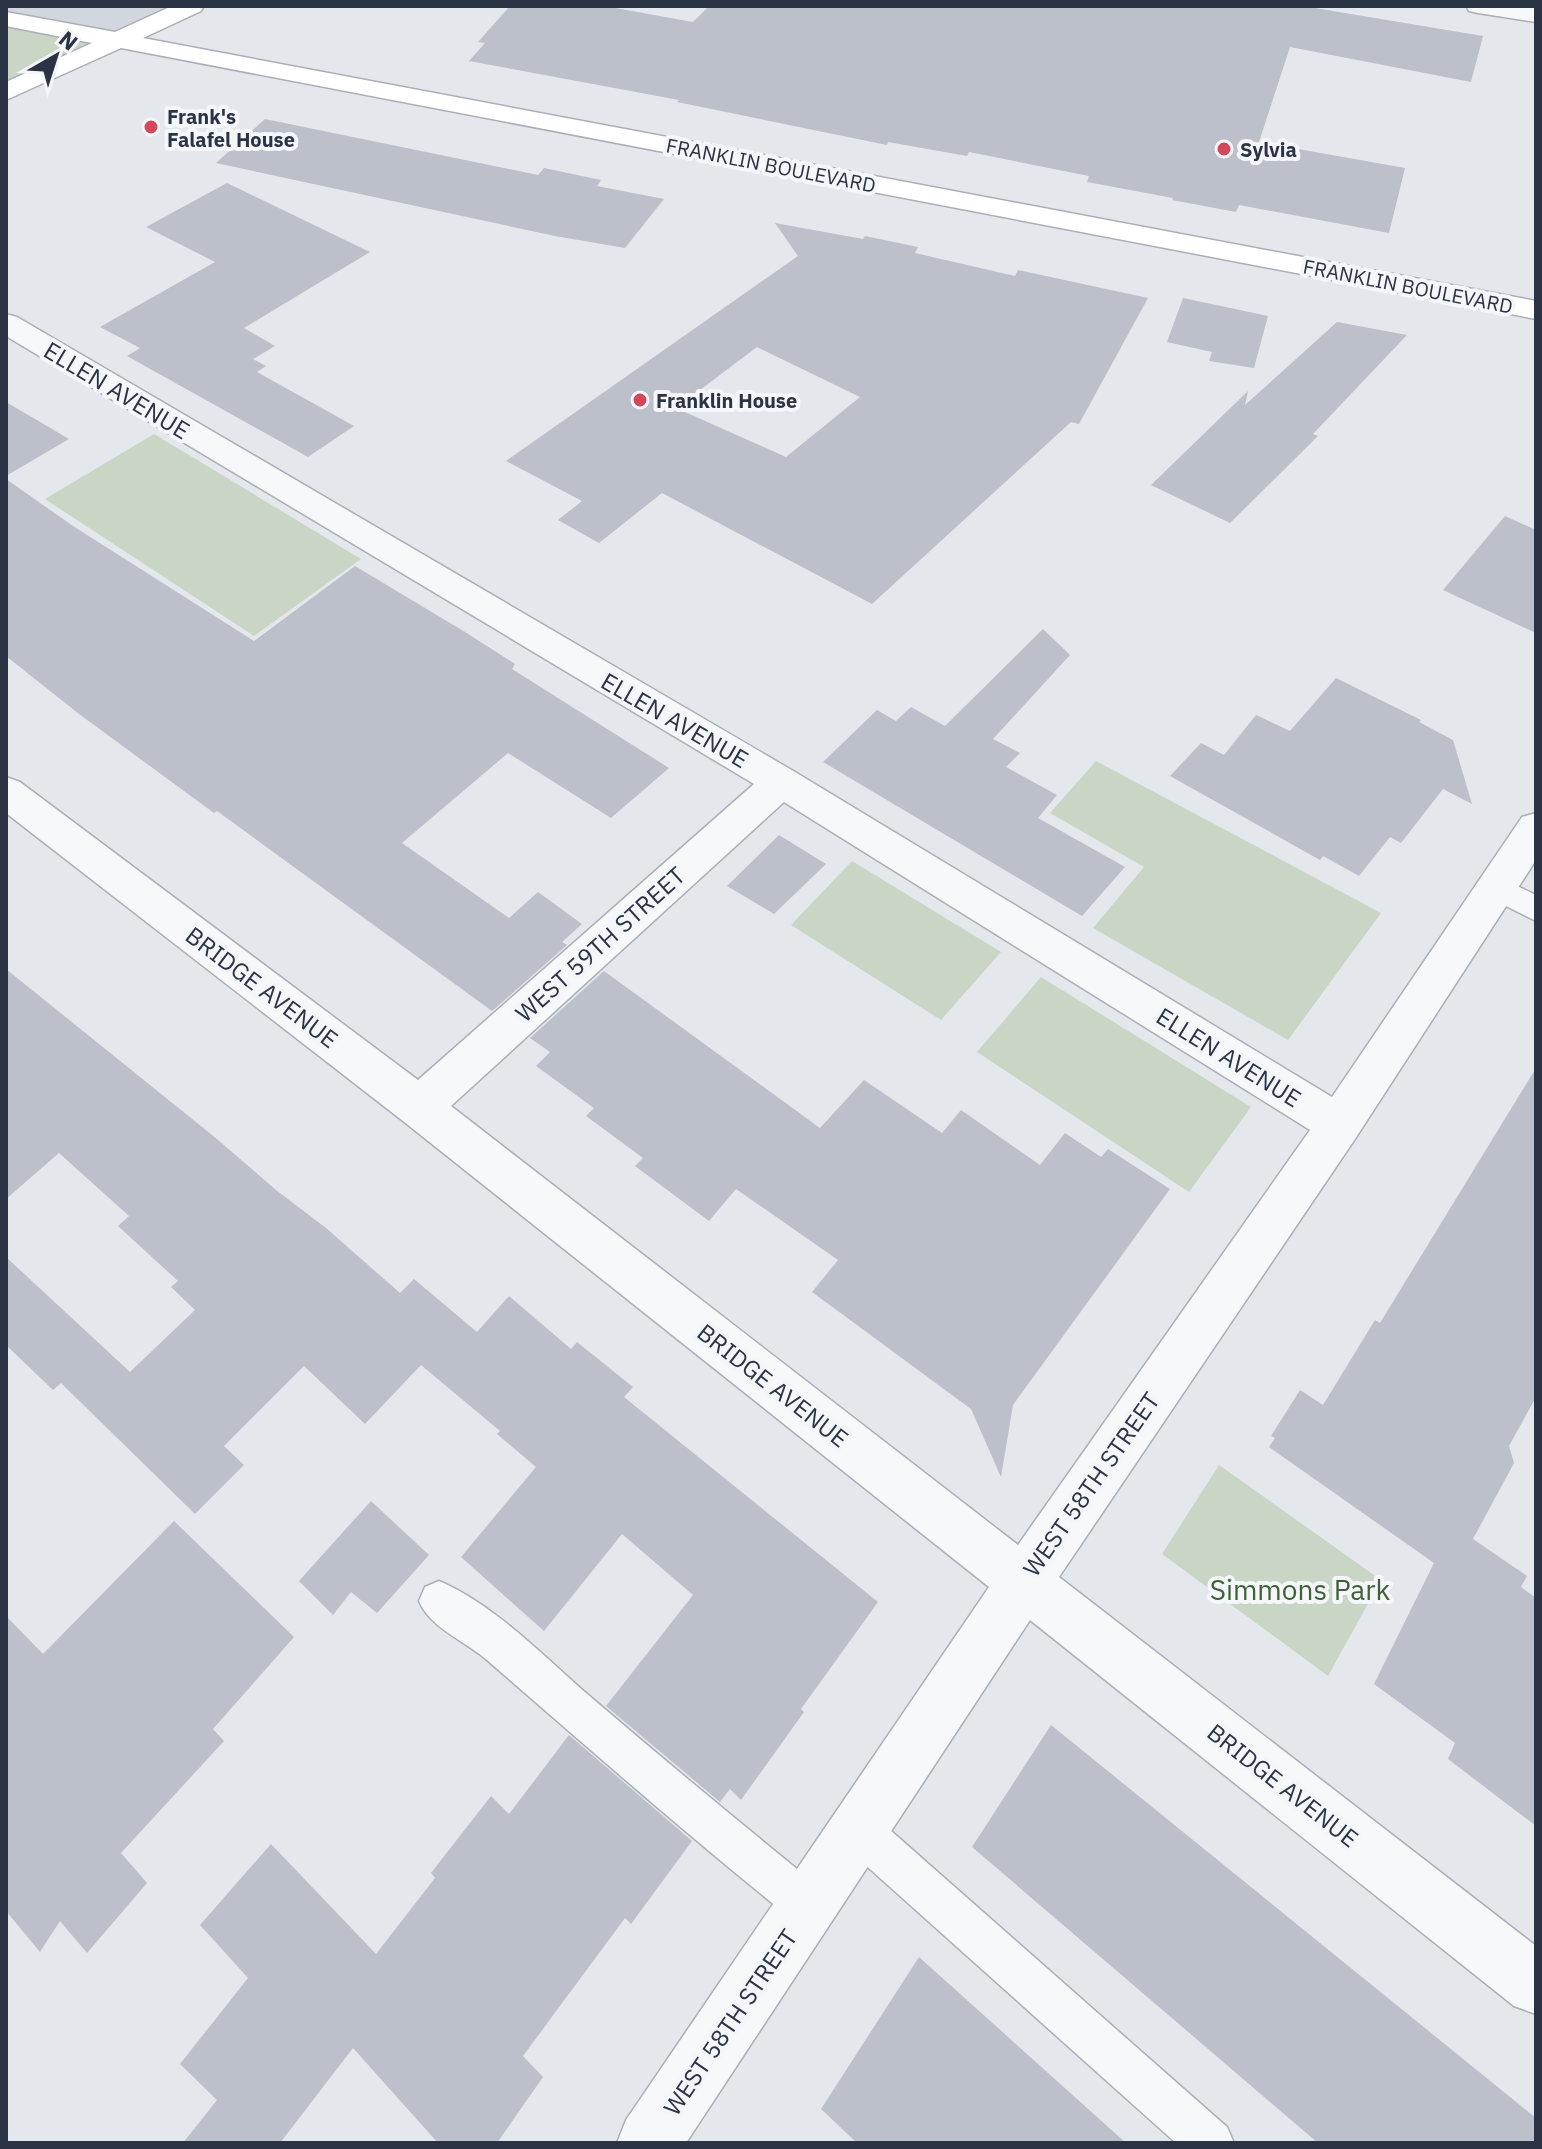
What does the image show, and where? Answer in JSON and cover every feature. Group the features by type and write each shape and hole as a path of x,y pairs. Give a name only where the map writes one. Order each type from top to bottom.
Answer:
{"street":[{"path":"6,92 192,6"},
{"path":"1478,6 1536,15"},
{"name":"FRANKLIN BOULEVARD","path":"6,19 1536,310"},
{"name":"ELLEN AVENUE","path":"6,323 781,782 1339,1125"},
{"name":"WEST 59TH STREET","path":"419,1107 781,782"},
{"name":"BRIDGE AVENUE","path":"6,792 419,1107 1536,1984"},
{"name":"WEST 58TH STREET","path":"649,2143 1024,1582 1339,1125 1536,828"}],"lane":[{"path":"1496,888 1536,909"},
{"path":"439,1601 489,1636 689,1809 808,1905"},
{"path":"858,1830 1211,2143"}],"shaded area":[{"path":"6,6 192,6 118,40 6,19"}],"green space":[{"path":"6,19 118,40 6,92"},
{"path":"154,434 361,559 254,636 45,499"},
{"path":"1096,761 1381,913 1288,1040 1093,928 1144,867 1050,813"},
{"path":"852,861 1001,952 941,1020 791,925"},
{"path":"1041,977 1251,1107 1189,1192 977,1052"},
{"name":"Simmons Park","path":"1219,1465 1381,1580 1328,1676 1162,1554"}],"building":[{"path":"510,6 604,6 693,22 709,6 1303,6 1483,36 1471,82 1290,47 1259,142 1405,168 1389,233 1239,205 1236,212 1087,182 1089,176 969,152 967,156 888,142 887,145 677,102 679,100 469,61 485,43 478,42"},
{"path":"265,119 538,175 544,168 601,180 597,186 664,199 625,248 555,236 216,163"},
{"path":"227,183 370,252 244,328 275,346 253,359 266,366 257,372 354,426 308,457 127,356 140,348 100,327 215,262 146,227"},
{"path":"775,223 863,239 865,236 918,247 915,253 1015,276 1018,270 1148,298 1079,424 1071,422 872,604 662,493 599,543 558,520 582,501 506,461 798,256","holes":["757,347 860,397 786,457 676,408"]},
{"path":"1183,298 1268,316 1254,368 1209,361 1212,352 1167,342"},
{"path":"1337,322 1407,335 1313,434 1318,436 1230,523 1151,485 1248,391 1245,405"},
{"path":"6,402 69,439 6,476"},
{"path":"6,479 73,526 254,641 355,566 515,664 512,669 669,768 611,818 508,753 402,843 509,918 538,892 582,924 562,942 567,945 492,1011 217,811 214,813 6,656"},
{"path":"1505,516 1536,530 1536,633 1443,590"},
{"path":"1043,629 1070,655 993,739 1020,753 1006,767 1057,795 1038,818 1125,867 1082,916 823,762 877,710 896,721 911,707 945,726"},
{"path":"1336,678 1421,720 1419,722 1453,740 1472,804 1443,789 1401,843 1390,837 1359,876 1323,856 1320,860 1170,776 1201,743 1224,755 1256,715 1290,731"},
{"path":"779,835 826,864 774,914 727,886"},
{"path":"6,969 326,1228 400,1293 414,1279 477,1332 509,1296 571,1349 577,1342 633,1387 624,1397 878,1602 801,1709 804,1712 741,1800 730,1789 720,1802 606,1706 693,1595 622,1534 544,1631 461,1557 536,1467 497,1434 500,1431 421,1365 365,1424 304,1366 224,1446 244,1465 195,1514 61,1383 53,1390 6,1345 6,1257 130,1372 195,1310 171,1287 178,1281 118,1226 129,1216 59,1153 6,1199"},
{"path":"604,971 820,1128 864,1080 942,1133 961,1110 1040,1165 1065,1133 1101,1157 1108,1149 1170,1189 1013,1405 1001,1477 971,1409 812,1292 838,1260 736,1189 709,1221 635,1166 643,1158 586,1116 594,1108 536,1066 550,1052 530,1038"},
{"path":"1536,1068 1536,1397 1509,1446 1514,1463 1473,1539 1527,1576 1521,1587 1536,1598 1536,1826 1448,1759 1455,1743 1374,1684 1434,1563 1269,1447 1275,1438 1271,1436 1300,1390 1323,1405 1375,1320 1380,1323"},
{"path":"371,1501 429,1555 377,1613 351,1592 333,1615 299,1581"},
{"path":"174,1521 294,1637 213,1729 224,1741 121,1853 147,1883 87,1953 60,1921 40,1952 6,1911 6,1616 43,1654"},
{"path":"1051,1725 1536,2118 1536,2143 1318,2143 972,1847"},
{"path":"569,1735 692,1841 631,1924 625,1918 523,2056 543,2077 497,2143 438,2143 353,2048 280,2143 183,2143 217,2100 180,2064 248,1978 200,1925 271,1844 376,1954 435,1878 431,1873 491,1796 509,1814"},
{"path":"919,1957 1126,2143 857,2143 821,2109"}],"place":[{"name":"Frank's Falafel House","path":"151,127"},
{"name":"Sylvia","path":"1224,149"},
{"name":"Franklin House","path":"640,400"}]}
